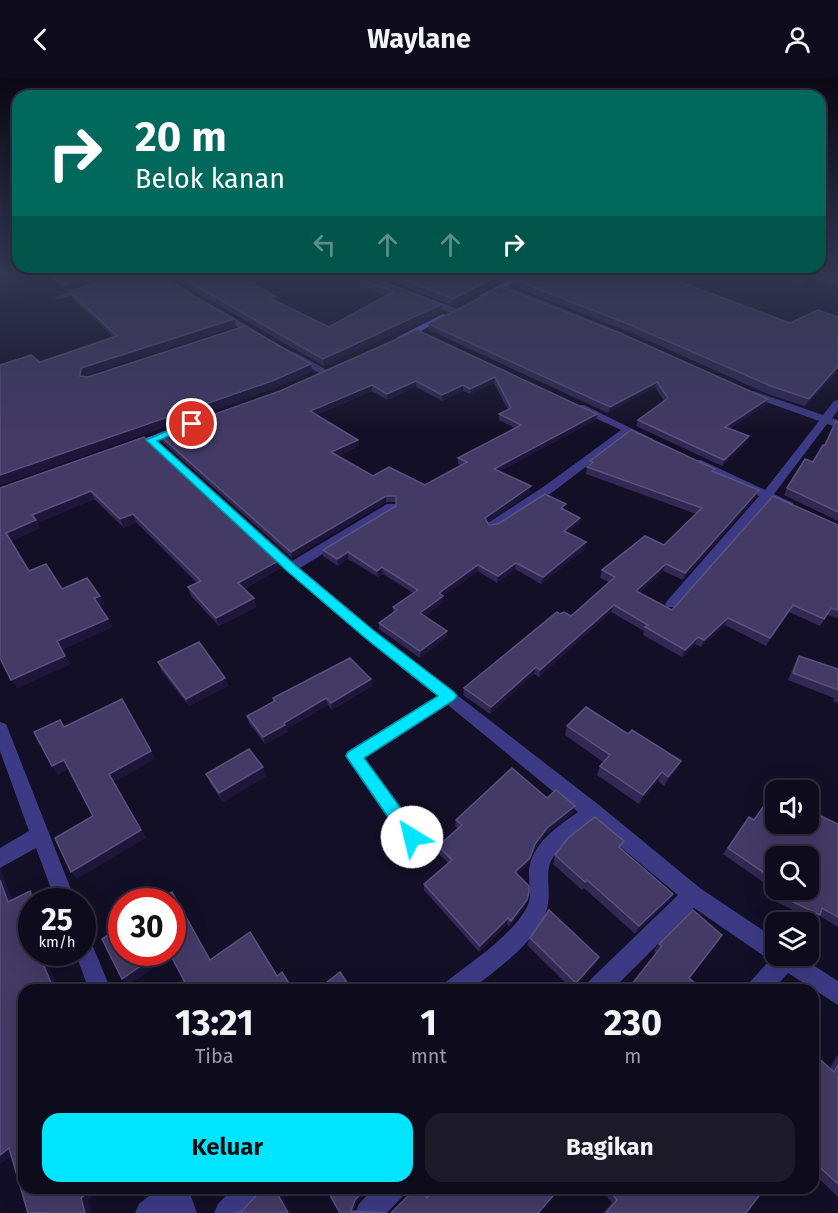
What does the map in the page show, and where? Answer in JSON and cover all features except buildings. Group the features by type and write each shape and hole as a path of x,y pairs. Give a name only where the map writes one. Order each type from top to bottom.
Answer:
{"main road":[{"path":"387,345 430,328"},
{"path":"321,375 336,368"},
{"path":"118,451 192,424"}],"street":[{"path":"236,332 247,328 266,339"},
{"path":"605,328 623,335"},
{"path":"286,351 321,375"},
{"path":"736,387 838,424"},
{"path":"565,400 660,445"},
{"path":"672,604 766,495 838,403"},
{"path":"492,526 550,488 628,430"},
{"path":"150,440 291,568 368,634 593,811 693,896 765,944"},
{"path":"681,455 797,509"},
{"path":"291,568 391,507"},
{"path":"412,837 354,756 449,696"},
{"path":"0,729 61,888"},
{"path":"461,984 528,923 538,907 539,868 542,859 550,846 593,811"},
{"path":"0,859 41,834"},
{"path":"602,984 693,896"},
{"path":"91,966 98,984"},
{"path":"762,984 774,966"},
{"path":"797,966 838,994"},
{"path":"227,1213 245,1194"},
{"path":"368,1213 387,1194"},
{"path":"148,1213 178,1198"}],"route":[{"path":"192,424 150,440 291,568 368,634 449,696 354,756 412,837"}]}
